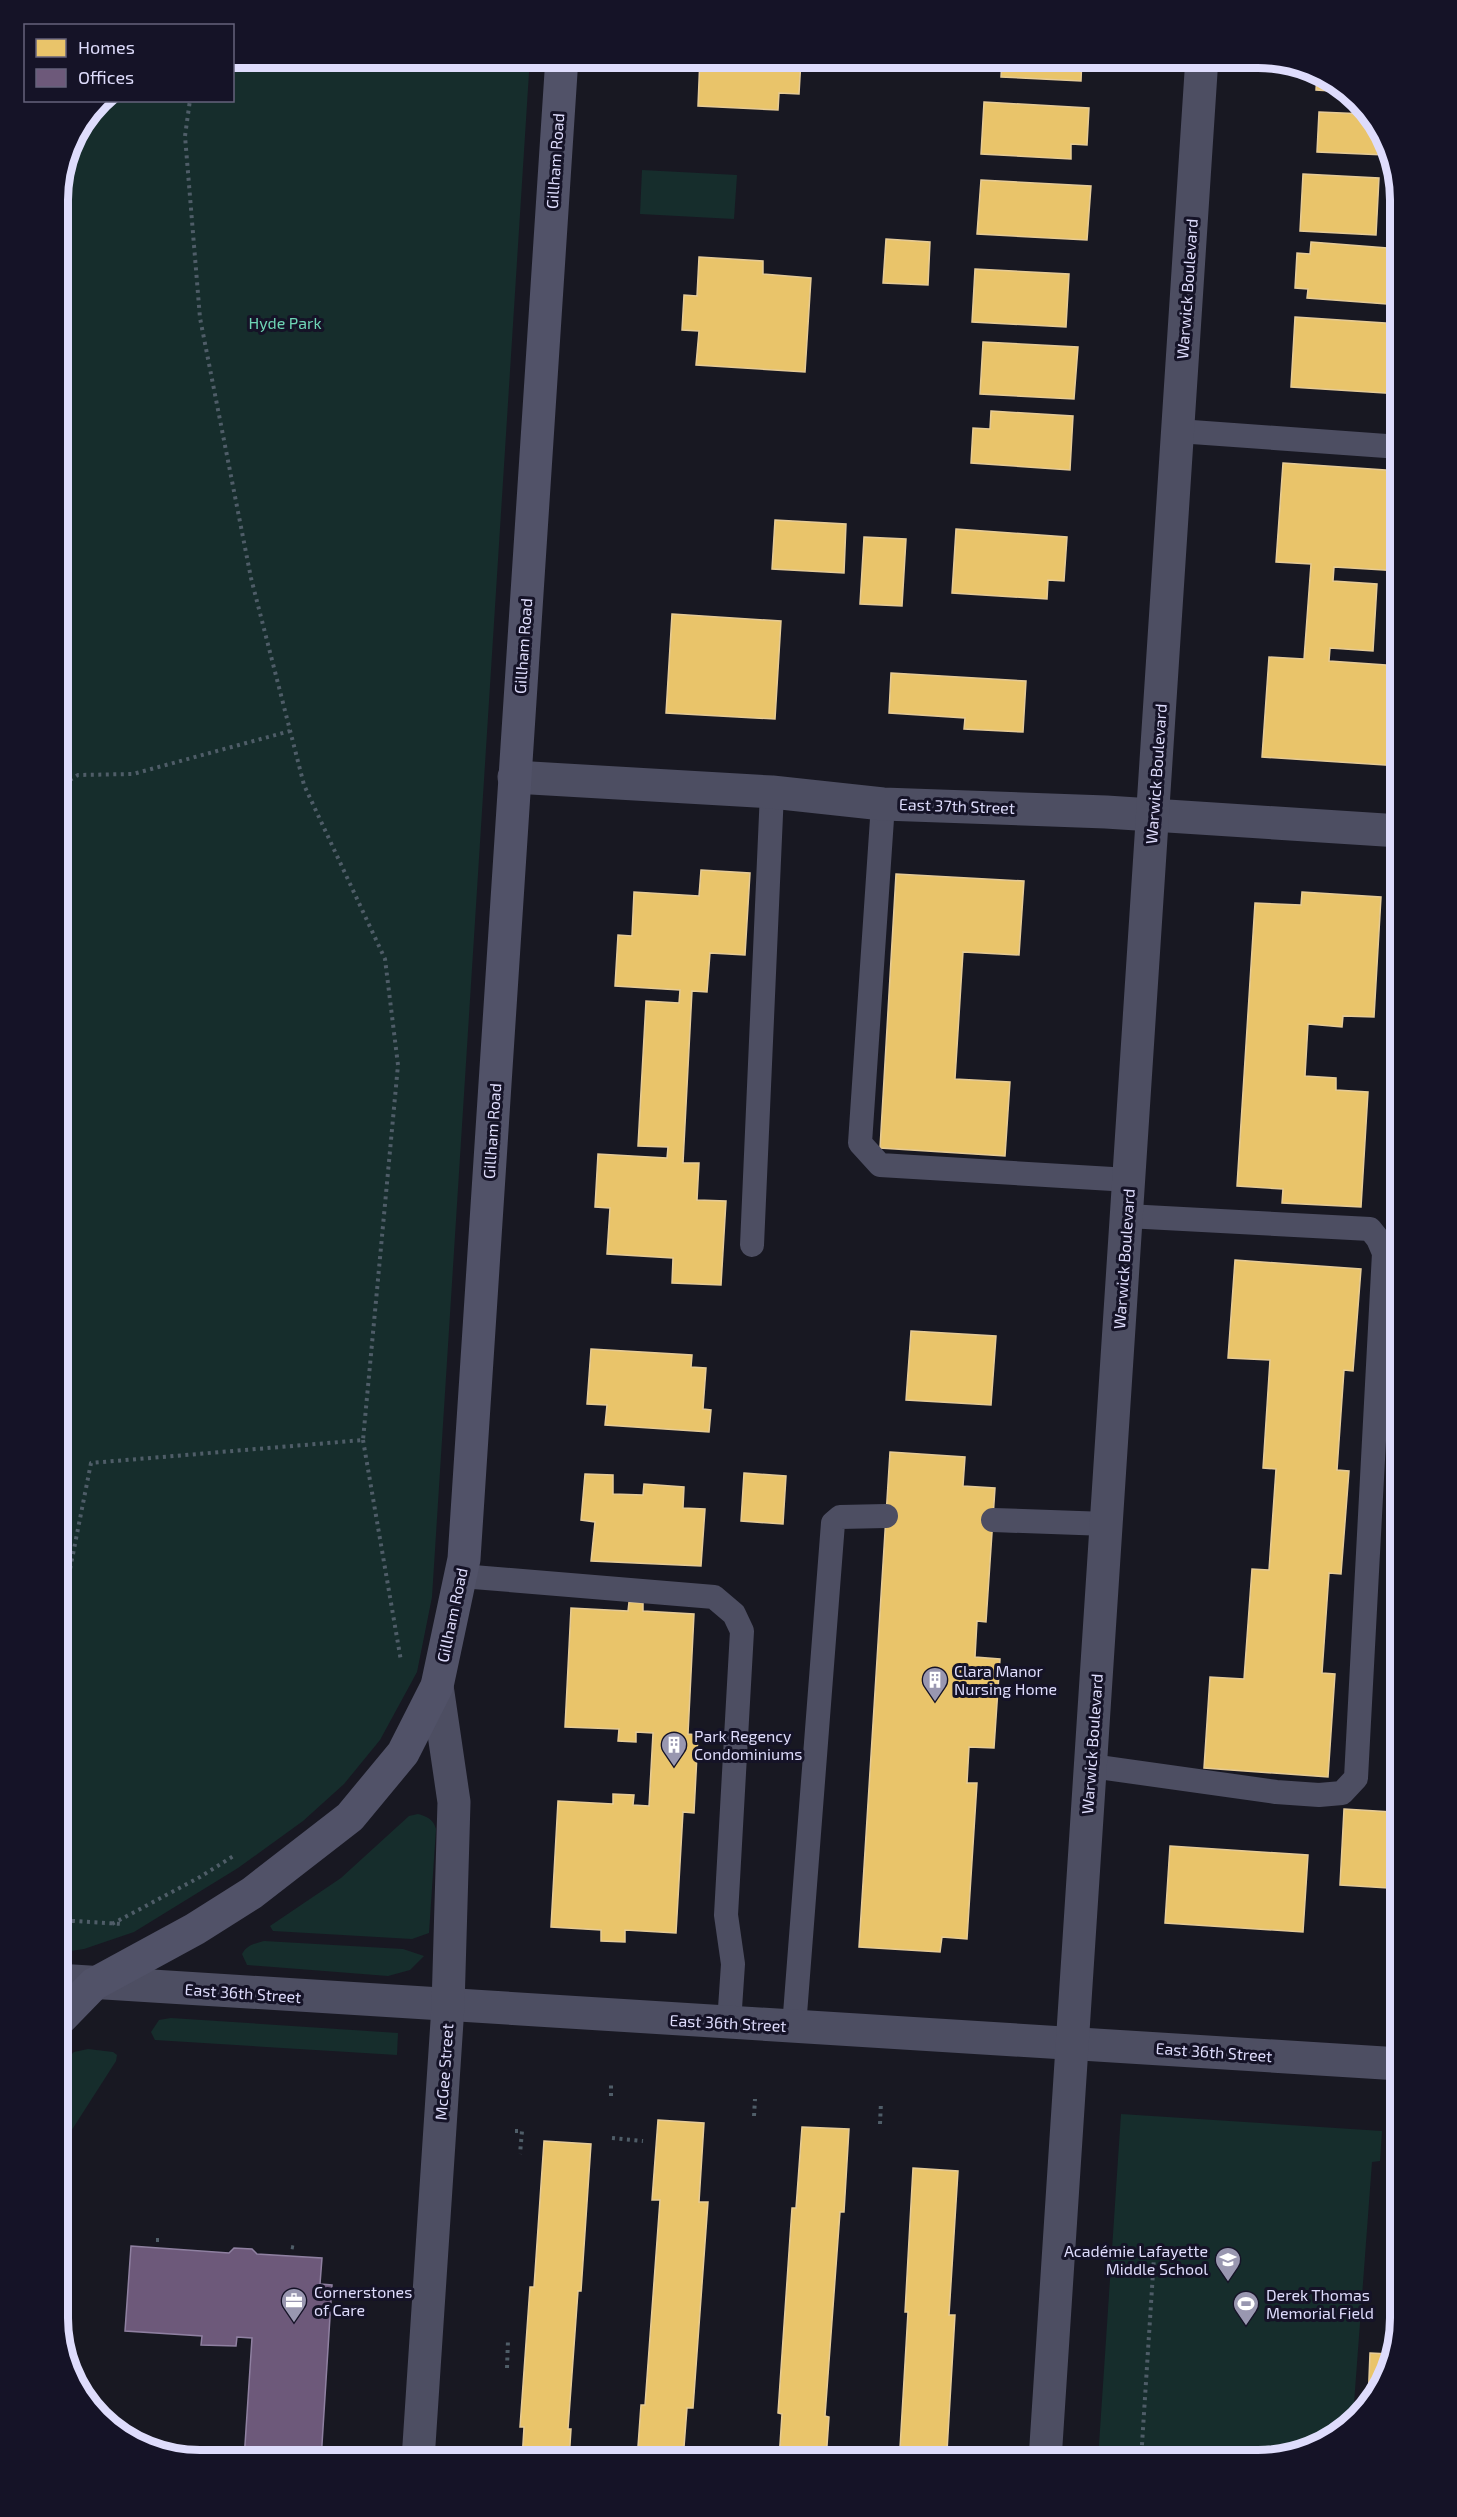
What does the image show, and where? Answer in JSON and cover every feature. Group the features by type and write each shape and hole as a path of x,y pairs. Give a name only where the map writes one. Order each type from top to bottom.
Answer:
{"main road":[{"name":"Gillham Road","path":"67,2012 94,1984 195,1929 252,1893 350,1817 403,1753 437,1686 461,1576 467,1524 561,67"}],"street":[{"name":"Warwick Boulevard","path":"1046,2450 1201,68"},
{"name":"East 37th Street","path":"514,777 772,792 884,804 1153,815 1390,830"},
{"name":"McGee Street","path":"419,2449 448,2006 454,1802 437,1686"},
{"name":"East 36th Street","path":"67,1981 1390,2063"}],"lane":[{"path":"1178,431 1390,446"},
{"path":"752,1245 772,792"},
{"path":"884,804 860,1143 880,1165 1129,1180"},
{"path":"1091,1766 1276,1792 1319,1795 1342,1793 1356,1778 1384,1253 1378,1239 1370,1229 1127,1216"},
{"path":"794,2026 833,1523 840,1517 886,1516"},
{"path":"993,1520 1107,1524"},
{"path":"461,1576 714,1597 734,1614 742,1631 726,1915 733,1964 729,2023"}],"path":[{"path":"190,102 185,136 200,318 251,578 304,785 385,959 398,1065 363,1440 402,1668"},
{"path":"68,781 78,775 133,774 290,731"},
{"path":"67,1583 91,1463 363,1440"},
{"path":"112,1924 200,1877 238,1852"},
{"path":"67,1921 125,1924"},
{"path":"611,2085 611,2096"},
{"path":"754,2116 755,2099"},
{"path":"880,2124 881,2102"},
{"path":"515,2131 522,2131 520,2154"},
{"path":"612,2138 643,2141"},
{"path":"156,2240 162,2240"},
{"path":"1142,2450 1154,2257"},
{"path":"507,2368 508,2340"}],"green space":[{"name":"Hyde Park","path":"234,67 529,67 432,1597 417,1672 380,1740 344,1784 303,1821 238,1868 134,1932 84,1949 67,1951 68,191 72,165 81,141 90,126 111,102 234,102"},
{"path":"642,170 737,175 734,219 640,214"},
{"path":"418,1814 430,1819 436,1829 429,1933 412,1939 273,1931 270,1926 341,1878 409,1816"},
{"path":"264,1941 403,1949 424,1956 410,1970 388,1976 247,1965 242,1954 244,1951 251,1945"},
{"path":"171,2018 398,2033 397,2055 155,2040 151,2032 159,2020"},
{"path":"88,2049 113,2052 117,2055 116,2061 67,2137 67,2058 74,2052"},
{"name":"Derek Thomas Memorial Field","path":"1121,2114 1382,2131 1380,2161 1372,2162 1354,2407 1331,2427 1316,2436 1283,2447 1257,2450 1099,2450"}],"building: Homes":[{"path":"700,67 801,68 799,94 779,93 778,110 698,106"},
{"path":"1001,68 1082,68 1081,81 1001,77"},
{"path":"1317,81 1332,91 1316,90"},
{"path":"984,102 1089,108 1087,145 1071,144 1071,159 981,154"},
{"path":"1319,112 1358,114 1376,141 1381,155 1317,152"},
{"path":"1303,174 1379,178 1376,235 1300,231"},
{"path":"981,180 1091,186 1087,240 977,234"},
{"path":"886,239 930,242 928,285 883,283"},
{"path":"1311,242 1390,248 1390,304 1307,298 1308,289 1295,288 1297,253 1310,254"},
{"path":"699,257 763,261 763,274 811,278 805,372 696,365 699,331 682,330 684,295 697,296"},
{"path":"975,269 1069,274 1066,327 972,322"},
{"path":"1295,317 1390,323 1390,393 1291,387"},
{"path":"983,342 1078,347 1074,399 980,394"},
{"path":"991,411 1073,416 1070,470 971,463 973,428 990,429"},
{"path":"1283,463 1390,470 1390,570 1334,567 1333,581 1377,584 1373,651 1330,648 1329,661 1390,665 1390,765 1262,757 1269,657 1304,659 1311,564 1276,562"},
{"path":"775,520 846,524 844,573 772,569"},
{"path":"956,529 1067,537 1064,581 1048,580 1047,599 952,593"},
{"path":"864,537 906,539 902,606 860,604"},
{"path":"672,614 781,621 775,719 666,713"},
{"path":"891,673 1026,681 1023,732 964,729 965,718 889,713"},
{"path":"701,870 750,873 745,955 710,953 707,992 692,991 683,1163 699,1163 697,1200 726,1201 721,1285 672,1283 673,1258 607,1254 610,1208 595,1207 598,1154 667,1158 668,1147 638,1146 646,1001 679,1003 680,990 615,986 618,935 632,936 634,892 699,896"},
{"path":"896,874 1024,881 1019,955 963,952 955,1079 1010,1082 1005,1156 880,1148"},
{"path":"1302,892 1381,897 1374,1017 1343,1016 1342,1027 1308,1024 1305,1076 1336,1078 1336,1090 1368,1092 1361,1207 1282,1203 1283,1189 1237,1186 1255,903 1301,905"},
{"path":"1235,1260 1361,1269 1353,1371 1344,1370 1337,1470 1349,1471 1341,1574 1329,1573 1322,1673 1335,1674 1328,1777 1204,1768 1210,1677 1244,1679 1252,1569 1269,1570 1276,1469 1263,1468 1270,1360 1228,1358"},
{"path":"911,1331 996,1336 991,1405 906,1400"},
{"path":"591,1349 692,1355 691,1367 706,1368 703,1409 711,1410 709,1432 605,1425 607,1405 587,1404"},
{"name":"Clara Manor Nursing Home","path":"890,1452 965,1457 963,1486 995,1488 986,1622 977,1621 975,1657 1000,1659 994,1748 969,1747 967,1783 977,1783 967,1939 942,1937 940,1952 859,1947"},
{"path":"744,1473 786,1476 783,1524 741,1521"},
{"path":"585,1474 613,1475 613,1494 643,1495 644,1484 684,1487 683,1508 705,1509 701,1566 591,1561 595,1522 581,1520"},
{"name":"Park Regency Condominiums","path":"629,1602 643,1603 643,1611 694,1614 688,1734 698,1735 694,1813 683,1812 676,1933 625,1930 625,1942 601,1941 601,1930 551,1927 558,1801 613,1804 613,1794 634,1795 633,1805 649,1806 653,1733 636,1732 636,1742 618,1741 619,1729 565,1727 571,1608 628,1611"},
{"path":"1344,1809 1390,1812 1388,1888 1340,1885"},
{"path":"1170,1846 1308,1855 1303,1932 1165,1923"},
{"path":"658,2120 704,2123 699,2202 708,2202 693,2408 687,2408 684,2449 638,2449 641,2405 645,2405 660,2200 652,2200"},
{"path":"802,2127 849,2129 844,2212 840,2212 825,2416 829,2417 827,2450 780,2450 782,2414 778,2413 792,2208 796,2208"},
{"path":"544,2141 591,2144 581,2291 578,2291 568,2429 571,2429 570,2449 523,2449 524,2427 520,2427 530,2287 534,2287"},
{"path":"913,2168 958,2171 949,2315 955,2315 947,2450 895,2450 900,2448 908,2312 905,2312"},
{"path":"1370,2353 1384,2354 1376,2376 1369,2388"}],"building: Offices":[{"path":"131,2246 229,2253 234,2248 252,2249 257,2254 322,2258 320,2284 332,2285 322,2449 245,2449 252,2338 237,2337 236,2346 201,2345 202,2336 125,2331"}],"place":[{"name":"Clara Manor Nursing Home","path":"935,1703"},
{"name":"Park Regency Condominiums","path":"674,1768"},
{"name":"Académie Lafayette Middle School","path":"1228,2283"},
{"name":"Cornerstones of Care","path":"294,2324"},
{"name":"Derek Thomas Memorial Field","path":"1246,2327"}]}
